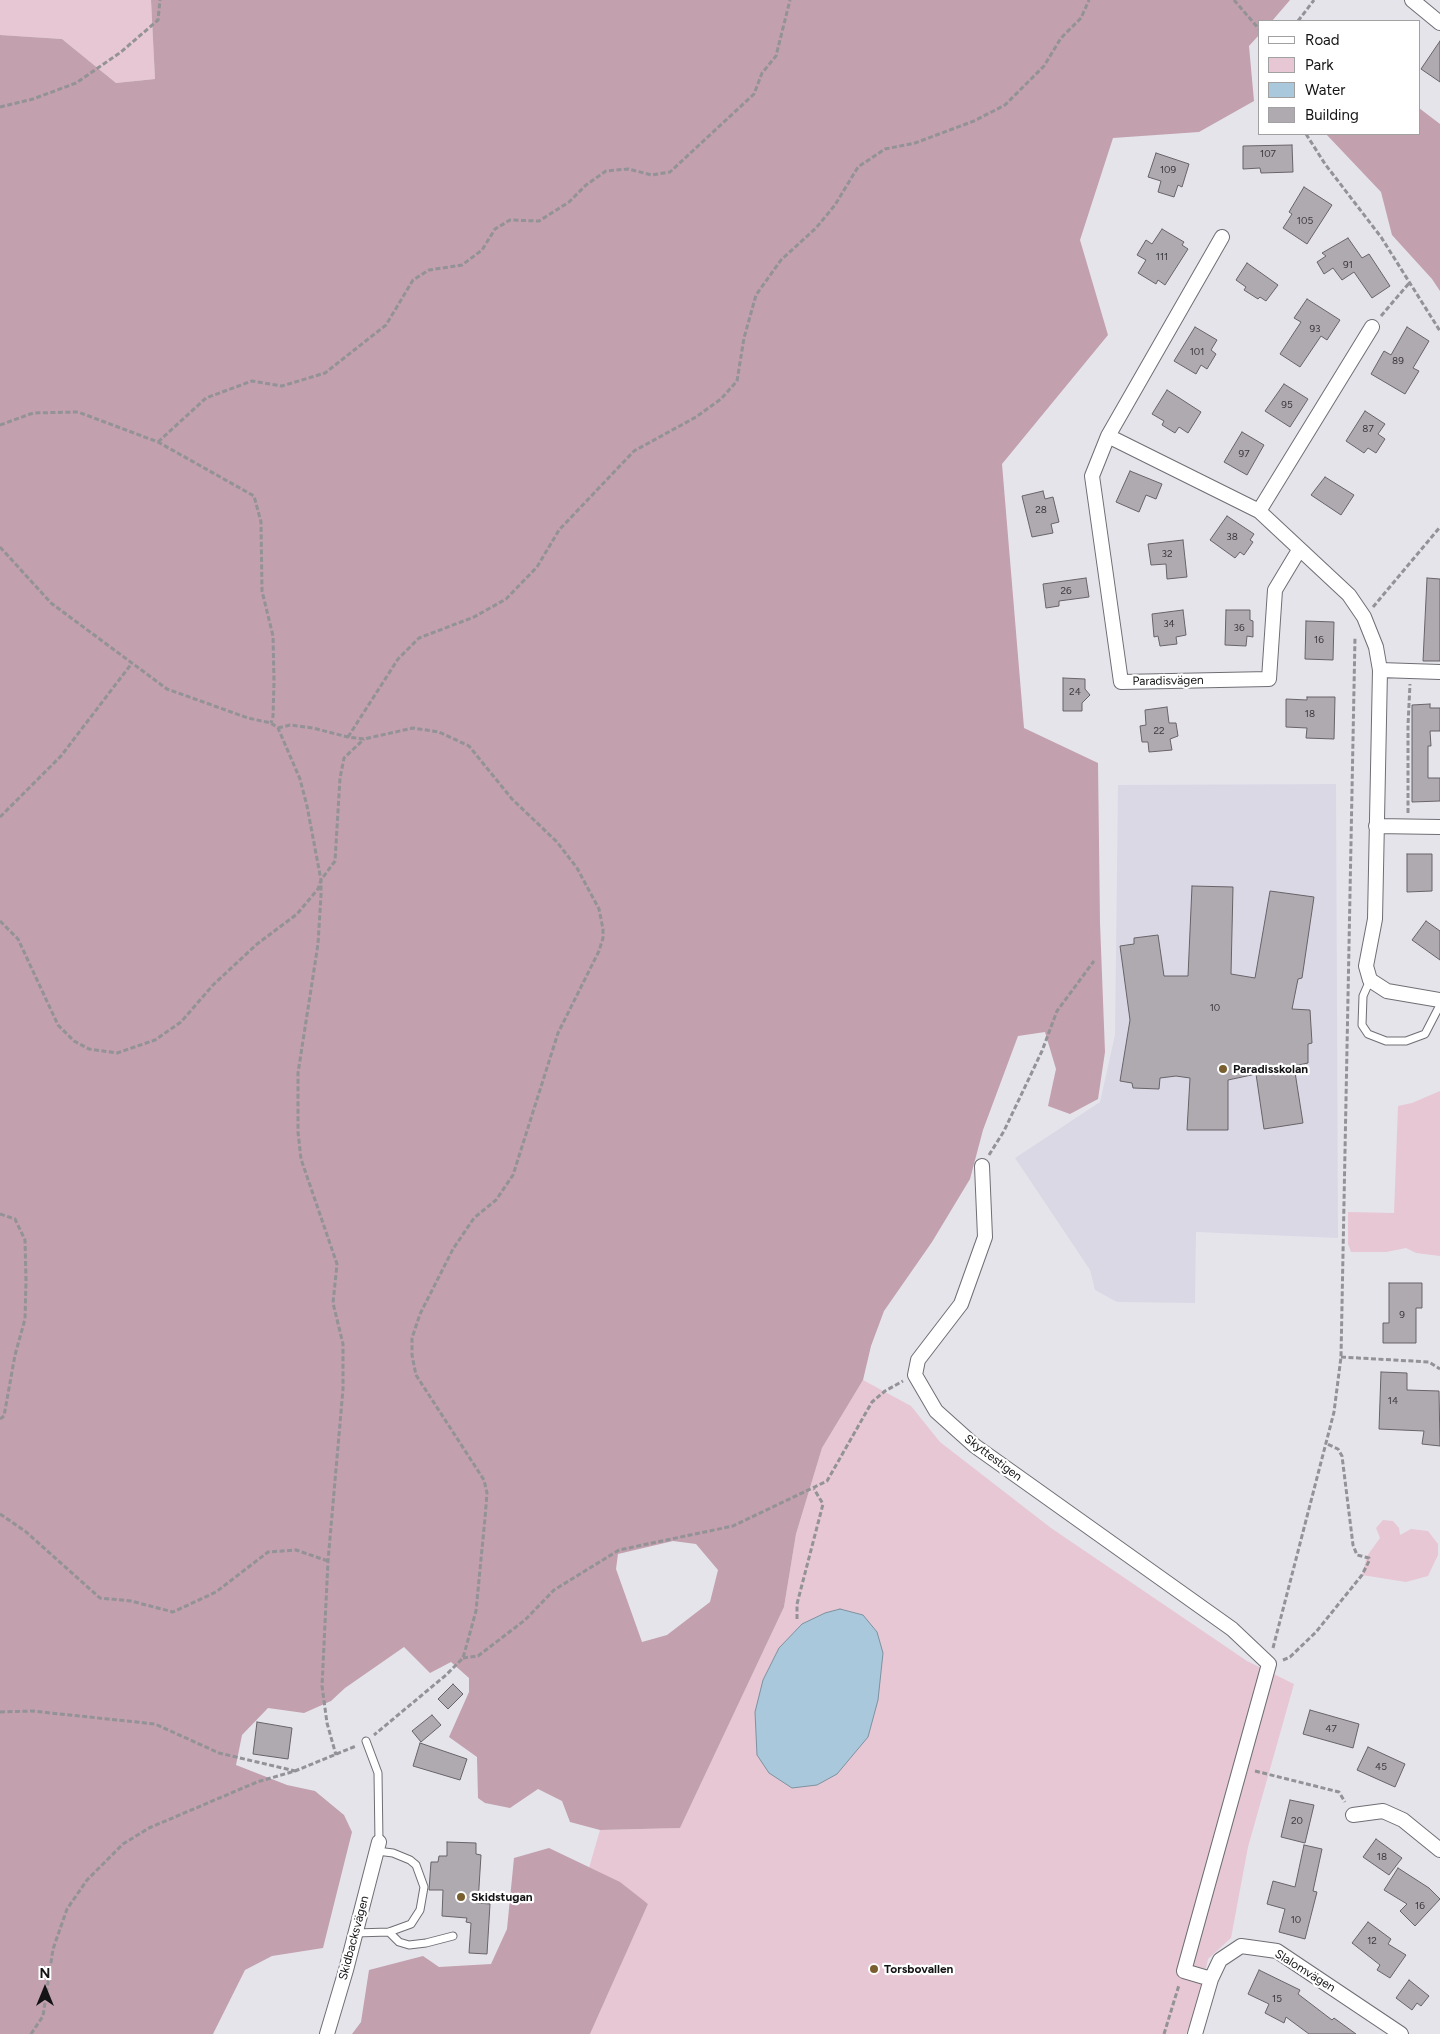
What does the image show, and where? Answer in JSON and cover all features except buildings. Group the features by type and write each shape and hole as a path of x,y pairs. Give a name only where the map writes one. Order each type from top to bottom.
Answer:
{"street":[{"path":"1412,0 1440,23"},
{"name":"Paradisvägen","path":"1222,237 1108,436 1092,476 1121,682 1269,679 1274,590 1299,550"},
{"path":"1260,511 1372,328"},
{"path":"1108,436 1260,511 1299,550 1349,595 1364,617 1376,647 1380,670 1375,919 1366,966 1370,980 1387,991 1440,1000"},
{"path":"1380,670 1440,672"},
{"path":"1376,826 1440,827"},
{"path":"915,1375 918,1360 961,1304 985,1237 982,1166"},
{"name":"Skyttestigen","path":"915,1375 936,1412 975,1446 1184,1593 1232,1629 1269,1664"},
{"path":"1211,1979 1184,1971 1269,1664"},
{"path":"1353,1815 1383,1811 1403,1820 1440,1850"},
{"name":"Skidbacksvägen","path":"327,2034 378,1846"},
{"name":"Slalomvägen","path":"1195,2034 1211,1979 1220,1960 1241,1946 1277,1951 1402,2034"}],"lane":[{"path":"1370,980 1363,996 1362,1025 1368,1034 1386,1041 1406,1041 1425,1034 1440,1005"},
{"path":"355,1934 390,1932 411,1924 420,1910 424,1887 416,1865 410,1860 378,1846 378,1773 366,1741"},
{"path":"390,1932 399,1942 409,1945 453,1936"}],"path":[{"path":"0,107 33,99 76,83 121,52 158,20 160,0"},
{"path":"158,442 206,398 252,381 282,386 325,372 386,325 414,280 429,270 462,265 482,250 496,229 510,220 540,221 569,202 586,185 606,171 628,169 652,175 670,172 754,94 762,73 776,56 790,0"},
{"path":"348,737 398,659 419,638 474,617 506,599 537,566 559,530 634,451 696,417 721,400 737,381 744,338 756,295 781,260 816,228 835,205 858,167 885,149 915,143 974,121 1005,105 1044,66 1060,38 1081,18 1089,0"},
{"path":"1234,0 1258,28"},
{"path":"1299,20 1314,0"},
{"path":"1307,135 1325,164 1381,237 1440,330"},
{"path":"1372,328 1410,282"},
{"path":"0,425 33,413 78,412 158,442 254,496 261,522 262,592 272,636 274,707 271,723"},
{"path":"1269,1664 1334,1412 1341,1357 1355,631 1364,617 1440,527"},
{"path":"0,547 51,603 166,689 248,718 271,723 278,728 300,779 308,806 321,880 318,944 298,1073 298,1132 301,1159 337,1264 333,1303 343,1344 343,1389 328,1561 322,1686 327,1723 336,1755"},
{"path":"0,817 61,756 132,663"},
{"path":"1409,827 1408,726 1411,671"},
{"path":"31,2034 43,2016 56,1941 68,1909 87,1880 123,1844 149,1828 257,1782 295,1772 366,1741 446,1675 462,1658 476,1611 487,1493 484,1480 416,1375 412,1355 412,1338 420,1314 453,1250 474,1218 496,1200 513,1175 558,1033 599,951 603,938 603,928 599,909 577,868 557,842 512,799 469,746 439,732 413,728 364,739 290,725 278,728"},
{"path":"0,921 18,939 58,1025 74,1041 89,1049 117,1053 155,1040 181,1022 213,986 251,950 297,914 318,889 321,880 335,861 340,778 344,758 364,739"},
{"path":"982,1166 1004,1131 1042,1052 1057,1011 1094,961"},
{"path":"0,1214 15,1219 25,1240 26,1282 25,1319 13,1363 4,1416 0,1419"},
{"path":"1341,1357 1429,1362 1440,1369"},
{"path":"462,1658 478,1656 525,1620 554,1590 619,1550 733,1526 827,1481 872,1402 885,1391 915,1375"},
{"path":"1269,1664 1290,1657 1316,1632 1362,1576 1369,1561 1369,1558 1357,1554 1353,1545 1342,1456 1338,1449 1325,1443"},
{"path":"797,1619 797,1604 823,1504 814,1488"},
{"path":"0,1514 25,1531 100,1598 132,1601 173,1612 216,1592 268,1552 296,1550 328,1561"},
{"path":"0,1712 32,1711 155,1724 219,1752 295,1772"},
{"path":"1240,1768 1339,1792 1353,1815"},
{"path":"1164,2034 1184,1971"}],"shaded area":[{"path":"151,0 1290,0 1273,20 1258,20 1258,36 1249,46 1254,101 1199,132 1113,138 1080,240 1108,335 1002,464 1024,728 1098,763 1100,923 1105,1052 1098,1099 1070,1114 1048,1106 1056,1069 1045,1032 1018,1036 983,1130 970,1179 932,1242 884,1311 871,1346 863,1380 822,1448 796,1534 784,1607 680,1828 600,1830 570,1822 562,1801 538,1789 510,1808 485,1803 478,1798 477,1757 449,1737 469,1692 469,1678 451,1662 430,1673 404,1647 345,1688 331,1701 304,1713 268,1708 242,1735 236,1765 287,1785 315,1791 344,1815 352,1832 323,1948 272,1956 245,1970 213,2034 0,2034 0,35 62,39 116,83 155,79","holes":["673,1541 696,1544 718,1570 710,1602 667,1635 642,1642 616,1569 618,1554"]},
{"path":"1420,109 1440,124 1440,291 1432,279 1392,235 1381,192 1327,135 1420,135"},
{"name":"Paradisskolan","path":"1336,784 1338,1238 1196,1232 1195,1303 1117,1302 1095,1290 1090,1270 1015,1158 1100,1102 1115,1035 1118,785"},
{"path":"549,1848 620,1882 648,1904 590,2034 352,2034 361,2022 369,1970 423,1956 439,1967 491,1964 507,1929 514,1858"}],"green space":[{"path":"0,0 151,0 155,79 116,83 62,39 0,35"},
{"path":"1440,1091 1440,1256 1416,1253 1406,1248 1386,1252 1351,1252 1348,1244 1348,1212 1394,1213 1398,1106 1412,1103"},
{"path":"863,1380 911,1406 940,1442 1051,1528 1247,1661 1294,1684 1248,1847 1231,1938 1208,1959 1197,2008 1186,2034 590,2034 648,1904 589,1868 600,1830 680,1828 784,1607 796,1534 822,1448"},
{"path":"1383,1520 1393,1521 1399,1528 1400,1535 1411,1529 1428,1531 1438,1544 1438,1555 1428,1576 1406,1582 1362,1575 1367,1556 1380,1538 1376,1528"}],"water":[{"path":"840,1609 863,1615 877,1632 883,1653 878,1700 868,1737 837,1774 817,1785 792,1788 769,1773 757,1755 755,1712 763,1680 779,1648 802,1624 825,1613"}],"place":[{"name":"Paradisskolan","path":"1223,1069"},
{"name":"Skidstugan","path":"461,1897"},
{"name":"Torsbovallen","path":"874,1969"}]}
